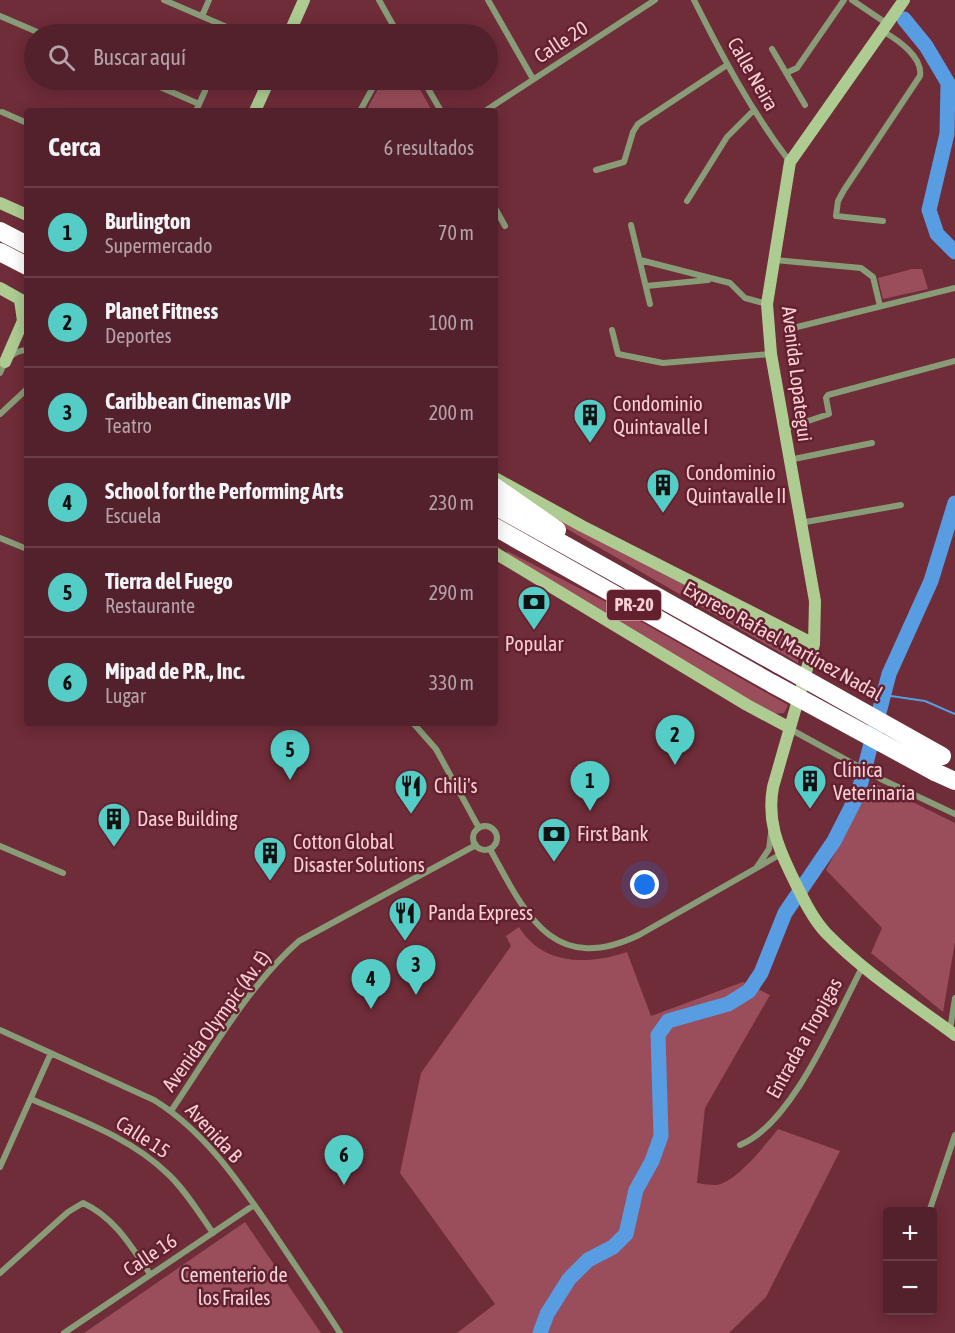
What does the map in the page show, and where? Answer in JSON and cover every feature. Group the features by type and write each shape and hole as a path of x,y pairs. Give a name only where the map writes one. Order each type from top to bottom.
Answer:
{"highway":[{"path":"0,231 24,243"},
{"path":"0,252 24,264"},
{"path":"498,489 555,528 585,556"},
{"name":"Expreso Rafael Martínez Nadal","path":"498,508 778,664 944,763 955,781"},
{"name":"Expreso Rafael Martínez Nadal","path":"498,529 773,684 944,763"},
{"path":"498,543 534,559 575,572"}],"street":[{"path":"164,0 220,24"},
{"path":"202,16 209,0"},
{"path":"293,24 304,0"},
{"path":"379,0 392,24"},
{"path":"488,0 533,80"},
{"name":"Calle 20","path":"490,108 655,0"},
{"name":"Calle Neira","path":"694,0 726,65 790,162"},
{"path":"786,73 797,68 844,0"},
{"path":"852,0 901,42 920,69 920,76 838,201 836,216 883,221"},
{"name":"Avenida Lopategui","path":"772,829 773,787 814,644 815,601 783,429 771,354 767,304 790,162 886,29 904,0"},
{"path":"0,16 24,26"},
{"path":"771,50 805,105"},
{"path":"596,170 624,162 633,132 638,124 726,65"},
{"path":"167,90 199,104"},
{"path":"256,108 264,90"},
{"path":"362,108 372,90"},
{"path":"429,90 439,108"},
{"path":"197,108 205,91"},
{"path":"687,201 727,136 754,110"},
{"path":"2,112 24,122"},
{"path":"0,203 24,214"},
{"path":"498,213 505,226"},
{"path":"631,225 650,304"},
{"path":"640,260 714,279 737,287 750,301 767,304"},
{"path":"775,260 861,268 873,277 880,306"},
{"path":"646,286 714,279"},
{"path":"0,288 24,302 24,317 6,363"},
{"path":"785,330 955,288"},
{"path":"612,330 618,354 663,363 771,354"},
{"path":"6,363 24,352"},
{"path":"6,363 24,358"},
{"path":"783,429 829,414 826,398 828,394 955,361"},
{"path":"0,414 24,392"},
{"path":"789,460 872,443"},
{"path":"498,480 582,526 814,644"},
{"path":"799,523 901,505"},
{"path":"0,538 24,548"},
{"path":"498,555 747,705 883,780 955,814"},
{"path":"416,726 436,749 479,828"},
{"path":"488,827 496,833 496,844 490,849 483,850 476,845 474,836 479,828 488,827"},
{"path":"772,829 781,854 809,909 825,932 863,966 952,1034"},
{"path":"755,869 769,849 772,829"},
{"name":"Avenida Olympic (Av. E)","path":"171,1111 257,988 280,958 299,941 476,845"},
{"path":"0,846 63,873"},
{"path":"490,849 525,910 543,933 570,946 589,949 614,945 633,938 781,854"},
{"name":"Entrada a Tropigas","path":"740,1145 752,1140 769,1127 794,1097 863,966"},
{"path":"952,1034 955,998"},
{"name":"Avenida B","path":"0,1030 132,1089 171,1111 218,1156 254,1205 340,1333"},
{"path":"0,1167 51,1053"},
{"name":"Calle 15","path":"31,1099 112,1135 147,1156 169,1174 213,1233"},
{"path":"931,1207 955,1135"},
{"path":"0,1273 68,1212 83,1203 105,1216 117,1228 150,1274"},
{"name":"Calle 16","path":"64,1333 254,1205"}],"green space":[{"path":"377,90 420,90 430,108 368,108"},
{"path":"912,269 922,269 928,289 883,299 878,278"},
{"path":"552,515 781,633 780,635 795,643 800,649 798,663 550,519"},
{"path":"507,551 610,604 788,705 784,713 771,714 506,555"},
{"path":"872,782 955,823 955,942 943,1012 871,953 882,928 826,870"},
{"path":"519,927 529,940 541,949 567,959 597,959 627,952 651,1016 743,982 770,995 705,1108 697,1183 716,1185 733,1177 750,1162 778,1129 840,1151 766,1297 729,1333 457,1333 495,1304 400,1173 421,1073 511,946 506,936"},
{"name":"Cementerio de los Frailes","path":"245,1222 321,1333 84,1333"}],"waterway":[{"path":"904,19 926,46 948,83 947,134 929,210 937,234 955,252"},
{"path":"540,1333 547,1314 569,1279 588,1260 613,1247 626,1234 636,1190 652,1161 661,1136 658,1035 668,1021 728,1004 749,991 761,973 785,913 834,841 858,794 889,674 931,581 955,503"},
{"path":"884,695 925,701 955,714"}],"place":[{"name":"Condominio Quintavalle I","path":"590,444"},
{"name":"Condominio Quintavalle II","path":"663,514"},
{"name":"Popular","path":"534,631"},
{"name":"Planet Fitness","path":"675,765"},
{"name":"Tierra del Fuego","path":"290,780"},
{"name":"Clínica Veterinaria","path":"810,810"},
{"name":"Burlington","path":"590,811"},
{"name":"Chili's","path":"411,815"},
{"name":"Dase Building","path":"114,848"},
{"name":"First Bank","path":"554,863"},
{"name":"Cotton Global Disaster Solutions","path":"270,882"},
{"name":"Panda Express","path":"405,942"},
{"name":"Caribbean Cinemas VIP","path":"416,995"},
{"name":"School for the Performing Arts","path":"371,1009"},
{"name":"Mipad de P.R., Inc.","path":"344,1185"}]}
